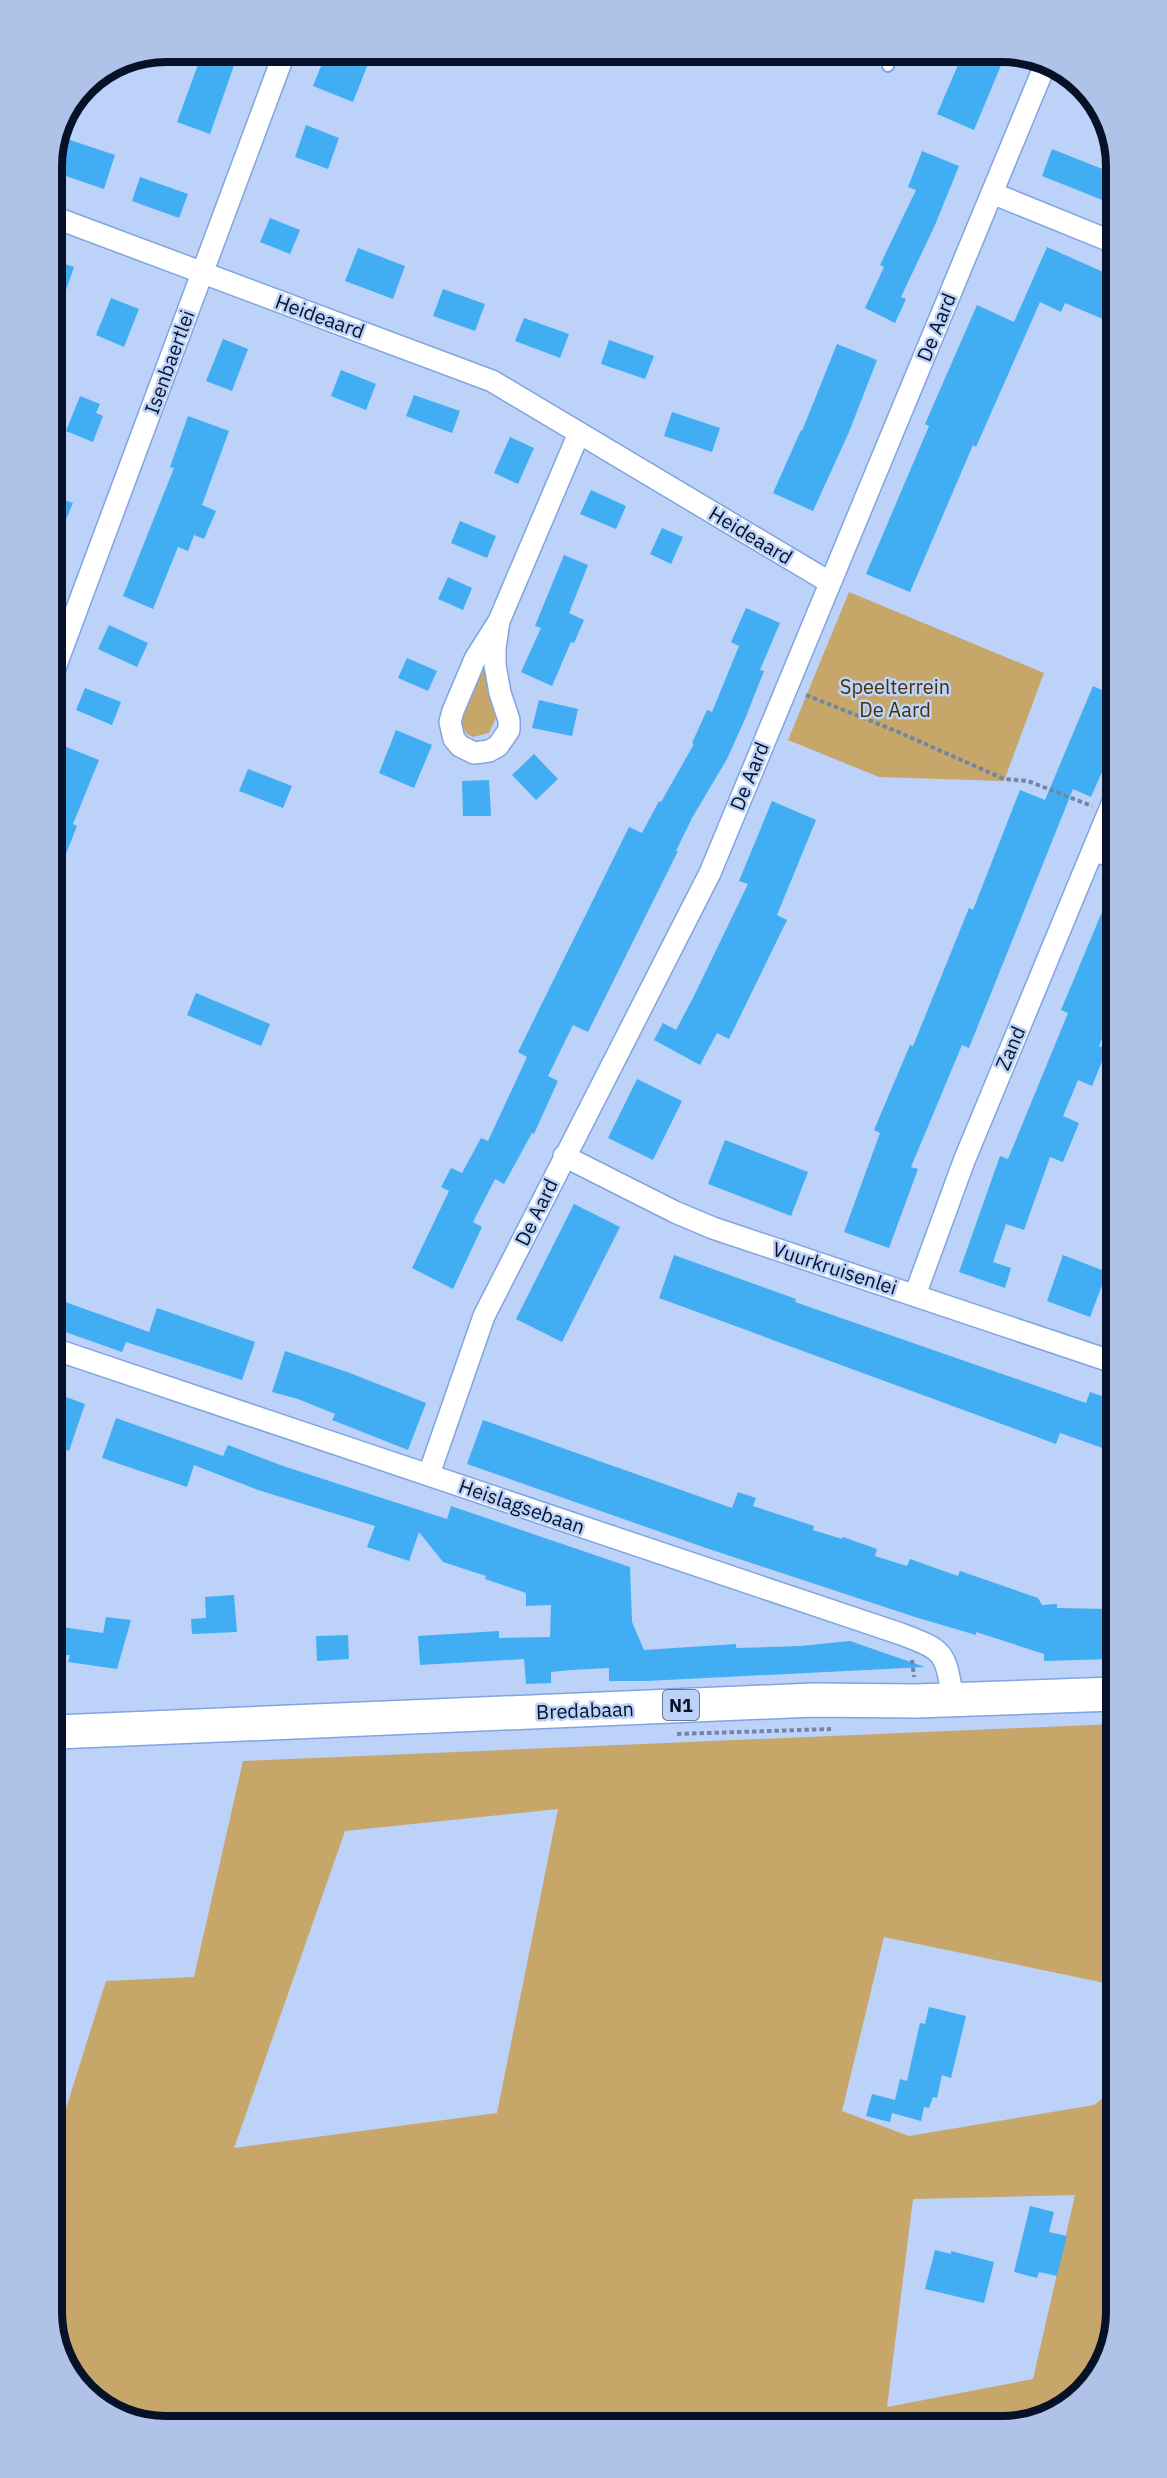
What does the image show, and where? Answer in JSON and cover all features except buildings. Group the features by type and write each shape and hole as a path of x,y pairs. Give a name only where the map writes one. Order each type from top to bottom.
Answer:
{"main road":[{"name":"Bredabaan","path":"62,1732 813,1700 953,1700 1106,1694"}],"street":[{"name":"Isenbaertlei","path":"62,649 281,62"},
{"name":"De Aard","path":"429,1474 484,1316 710,873 1043,70"},
{"path":"992,193 1106,239"},
{"name":"Heideaard","path":"62,220 492,381 829,582"},
{"path":"499,621 495,665 500,693 509,720 508,730 498,746 482,753 474,753 460,746 454,739 450,722 475,658 499,621 579,433"},
{"name":"Zand","path":"915,1294 950,1194 1102,853 1106,830"},
{"name":"Vuurkruisenlei","path":"564,1156 675,1212 713,1228 1106,1360"},
{"name":"Heislagsebaan","path":"62,1351 932,1646 947,1662 953,1700"}],"lane":[{"path":"888,66 890,62"}],"path":[{"path":"786,687 896,731 1004,779 1028,781 1106,807"},
{"path":"911,1652 914,1677"}],"green space":[{"name":"Speelterrein De Aard","path":"849,592 1044,673 1004,781 879,777 788,740"},
{"path":"482,655 499,711 489,733 473,737 464,730 459,710 467,686"},
{"path":"1106,1724 1106,1983 884,1937 842,2111 909,2136 1094,2105 1106,2096 1106,2312 1100,2346 1084,2376 1059,2399 1035,2411 1001,2416 159,2416 132,2411 102,2395 87,2381 72,2358 62,2326 62,2121 106,1981 194,1977 243,1761","holes":["558,1809 497,2113 234,2148 345,1831","1075,2195 1033,2379 887,2407 913,2199"]}]}
